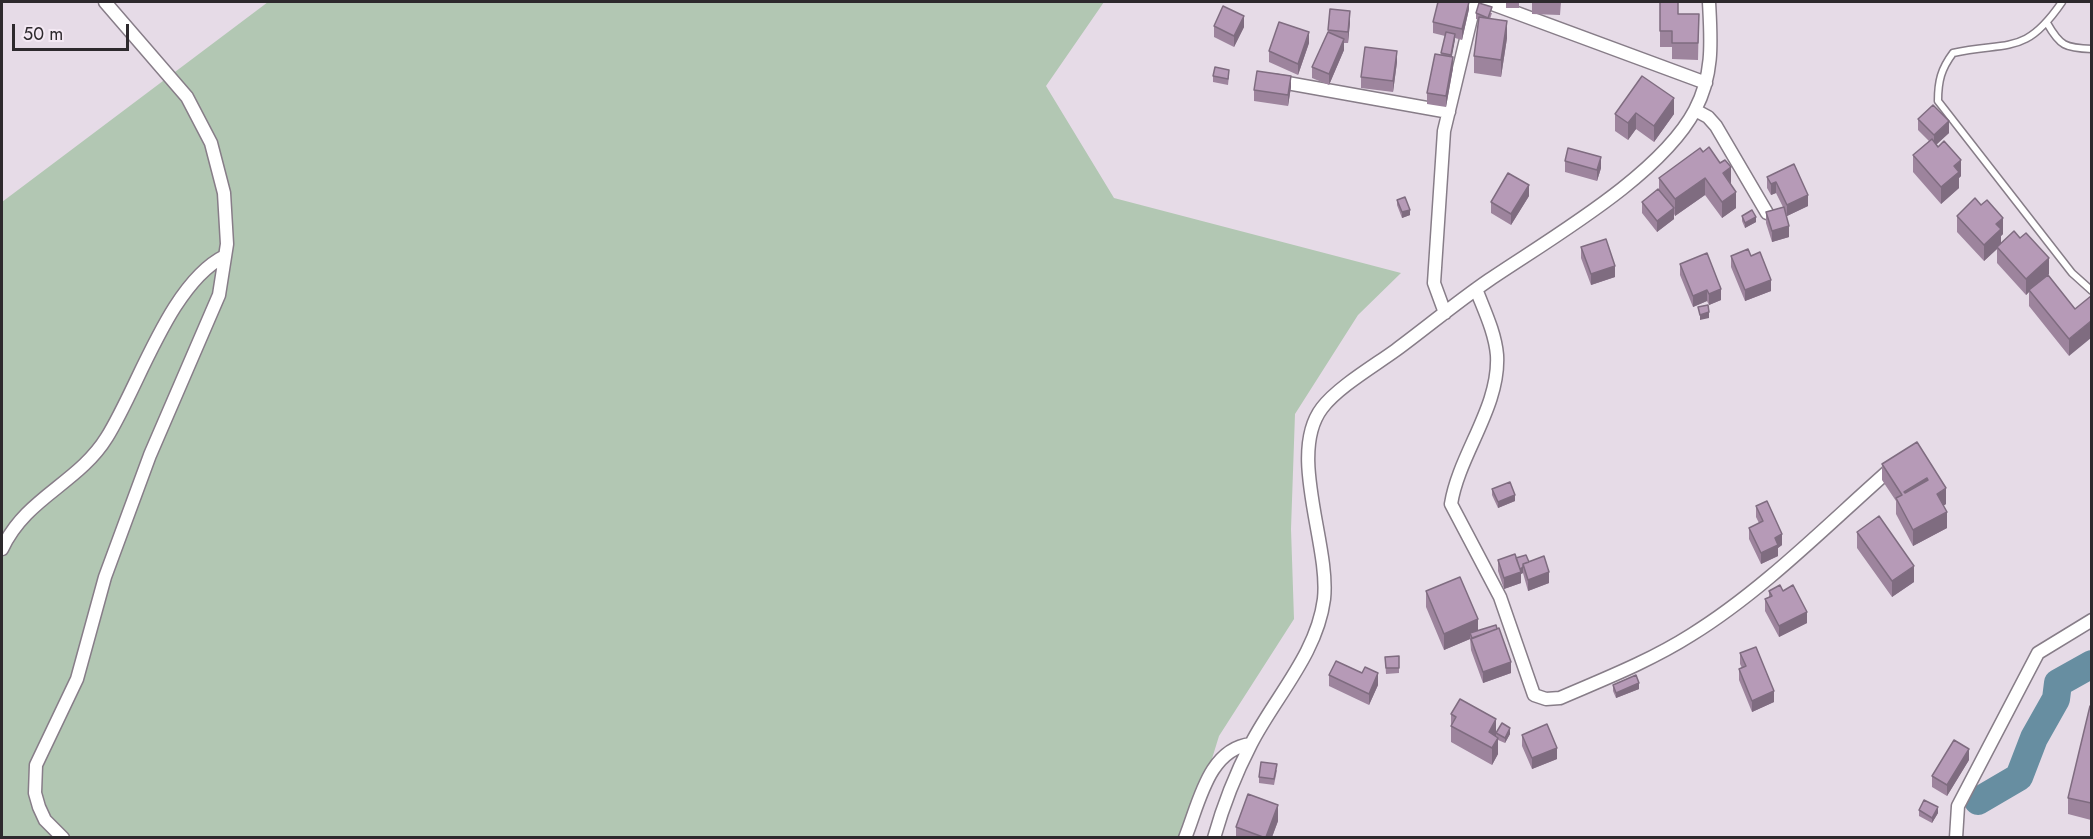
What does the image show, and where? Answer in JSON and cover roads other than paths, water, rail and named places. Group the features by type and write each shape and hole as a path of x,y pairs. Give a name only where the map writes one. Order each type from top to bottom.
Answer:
{"street":[{"path":"63,837 45,820 39,807 34,786 36,765 77,680 105,577 150,455 219,295 227,244 224,193 210,143 187,97 105,2"},
{"path":"1445,313 1434,284 1444,131 1475,2"},
{"path":"1487,2 1706,83"},
{"path":"1214,837 1233,784 1251,744 1311,645 1320,622 1324,596 1323,571 1307,448 1315,418 1336,395 1476,289 1627,186 1679,134 1695,110 1706,83 1712,55 1709,2"},
{"path":"1271,80 1449,112"},
{"path":"1695,110 1708,117 1716,126 1767,213"},
{"path":"2,549 13,530 35,503 73,475 97,452 115,424 142,369 190,285 206,268 225,256"},
{"path":"1476,289 1492,328 1497,356 1492,394 1454,487 1451,504 1500,597 1534,695 1546,699 1560,698 1643,661 1692,635 1758,585 1900,460"},
{"path":"1956,837 1958,806 2038,653 2091,620"},
{"path":"1185,837 1218,760 1233,748 1251,744"}],"lane":[{"path":"2062,2 2047,23 2031,38 2006,46 1953,53 1938,81 1938,101 2072,273 2091,291"},
{"path":"2047,23 2057,41 2072,47 2091,49"}],"waterway":[{"path":"1978,801 2019,777 2034,738 2056,699 2058,683 2092,664"}]}
